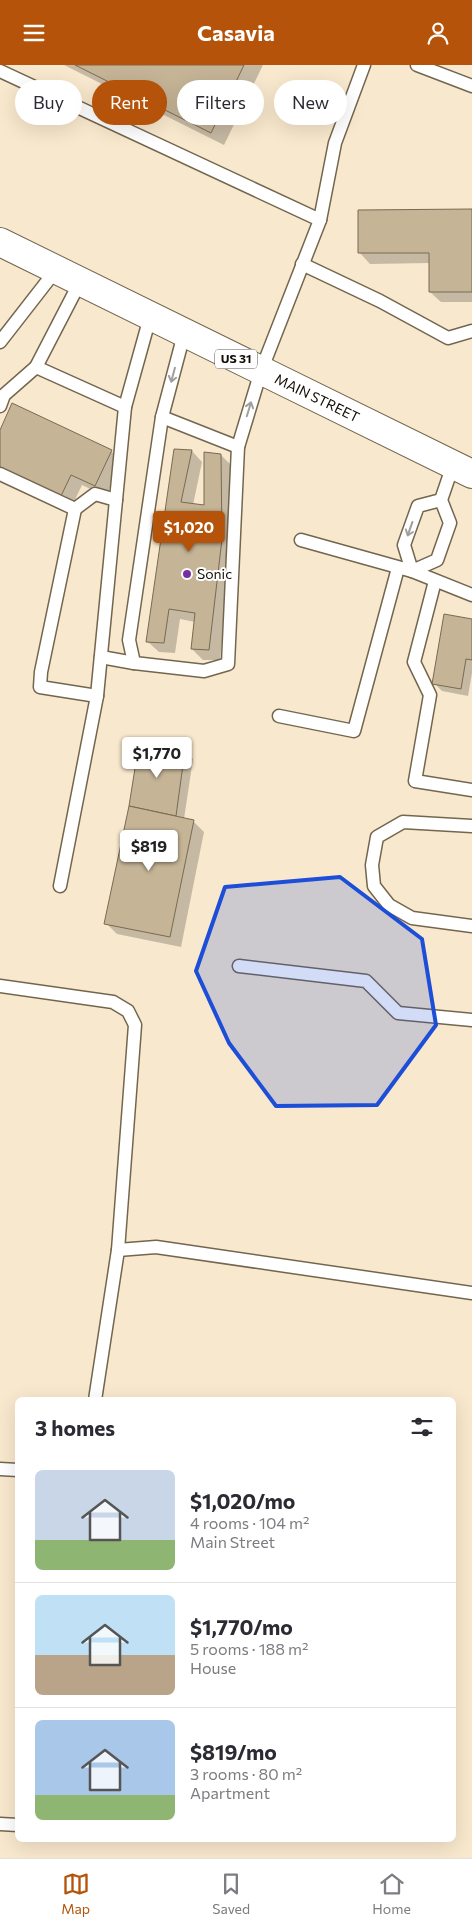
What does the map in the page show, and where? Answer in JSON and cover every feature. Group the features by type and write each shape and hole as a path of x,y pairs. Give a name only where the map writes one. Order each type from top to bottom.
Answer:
{"main road":[{"name":"MAIN STREET","path":"0,243 463,470"}],"lane":[{"path":"101,657 134,663 204,671 228,664 238,447 260,371 320,220 335,143 364,65"},
{"path":"418,65 472,86"},
{"path":"0,71 320,220"},
{"path":"302,264 380,301 448,338 472,331"},
{"path":"1,338 68,276"},
{"path":"0,406 4,395 36,367 68,276"},
{"path":"60,886 97,697 126,407 150,317"},
{"path":"134,663 129,640 162,417 184,333"},
{"path":"36,367 126,407"},
{"path":"162,417 238,447"},
{"path":"412,571 404,545 418,506 441,500 463,470"},
{"path":"0,473 75,509"},
{"path":"97,697 40,687 41,672 75,509 95,494 116,500"},
{"path":"412,571 437,561 450,523 441,500"},
{"path":"301,539 412,571 472,595"},
{"path":"280,716 354,731 398,567"},
{"path":"435,581 414,662 430,695 415,781 472,790"},
{"path":"472,826 403,822 377,837 372,865 374,886 389,905 412,918 472,925"},
{"path":"239,966 366,981 398,1013 472,1020"},
{"path":"0,986 113,1002 128,1011 135,1025 118,1249 95,1397"},
{"path":"118,1249 156,1247 472,1293"},
{"path":"0,1469 15,1470"},
{"path":"0,1823 15,1825"}],"highlighted area":[{"path":"340,877 422,939 436,1025 377,1105 276,1106 229,1043 196,971 225,887"}],"building":[{"path":"75,65 244,65 237,80 177,80 177,116 167,111 167,80 105,80"},
{"path":"195,125 215,125 211,133"},
{"path":"472,209 472,292 429,292 429,253 358,253 358,210"},
{"path":"12,403 112,450 95,486 71,475 61,496 0,467 0,430"},
{"name":"Sonic","path":"174,449 192,450 181,502 204,505 204,452 221,454 222,539 209,650 191,649 195,613 169,609 164,643 146,642"},
{"path":"444,614 472,619 472,660 466,659 461,689 432,684"},
{"path":"139,743 185,750 176,816 129,806"},
{"path":"129,806 194,820 170,937 104,924"}],"place":[{"name":"Sonic","path":"187,574"}]}
